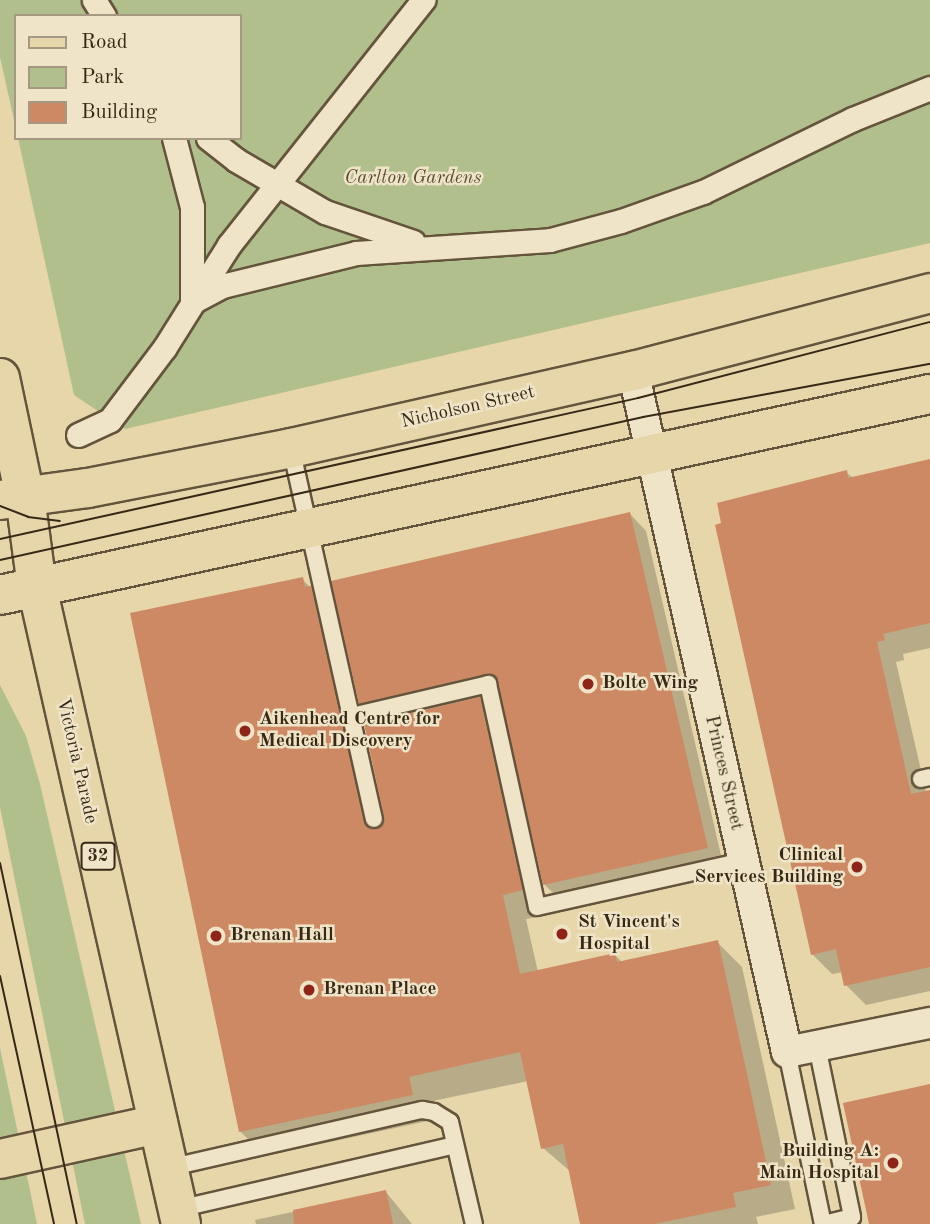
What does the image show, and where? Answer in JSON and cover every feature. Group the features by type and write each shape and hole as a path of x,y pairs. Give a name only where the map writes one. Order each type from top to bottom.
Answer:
{"main road":[{"name":"Nicholson Street","path":"13,499 291,448 633,371 930,293"},
{"name":"Victoria Parade","path":"0,378 13,499 37,587 179,1217"},
{"path":"0,595 930,394"},
{"path":"0,1159 158,1124"}],"street":[{"path":"78,435 110,420 229,245 279,186 423,0"},
{"path":"192,302 222,286 356,253 429,246 550,240 621,221 704,192 853,119 930,88"},
{"path":"175,140 192,207 192,302"},
{"path":"211,140 279,186 325,212 429,246"},
{"name":"Princes Street","path":"633,371 787,1052"},
{"path":"787,1052 930,1023"}],"lane":[{"path":"291,448 374,819"},
{"path":"352,716 488,684 537,907 743,861"},
{"path":"787,1052 823,1224 852,1217 817,1046"},
{"path":"168,1168 422,1111 435,1112 450,1122 474,1224"},
{"path":"179,1217 455,1145"}],"green space":[{"name":"Carlton Gardens","path":"0,0 930,0 930,243 125,429 74,395 18,140 242,140 242,14 14,14 14,120 0,57"},
{"path":"0,685 26,736 40,784 141,1224 85,1224 0,807"},
{"path":"0,1048 37,1224 0,1224"}],"building":[{"path":"930,459 930,623 883,634 885,640 877,642 911,794 930,790 930,967 844,986 836,949 811,955 715,525 721,523 717,503 847,470 848,478"},
{"name":"Bolte Wing","path":"630,512 708,848 543,885 496,677 486,674 359,704 331,581"},
{"path":"303,577 305,587 311,586 367,827 381,827 384,817 364,724 480,697 523,890 503,895 520,974 615,953 617,962 718,940 771,1185 733,1193 736,1207 654,1224 580,1224 563,1144 541,1149 520,1052 409,1077 413,1095 239,1132 130,613"},
{"name":"Building A: Main Hospital","path":"930,1084 930,1224 869,1224 843,1103"},
{"path":"386,1190 393,1224 294,1224 293,1210"}],"tram line":[{"path":"0,539 638,398 930,322"},
{"path":"0,560 643,417 930,364"},
{"path":"0,506 28,517 60,521"},
{"path":"0,863 77,1224"},
{"path":"0,976 54,1224"}],"place":[{"name":"Bolte Wing","path":"588,684"},
{"name":"Aikenhead Centre for Medical Discovery","path":"245,731"},
{"name":"Clinical Services Building","path":"857,867"},
{"name":"St Vincent's Hospital","path":"562,934"},
{"name":"Brenan Hall","path":"216,936"},
{"name":"Brenan Place","path":"309,990"},
{"name":"Building A: Main Hospital","path":"893,1163"}]}
